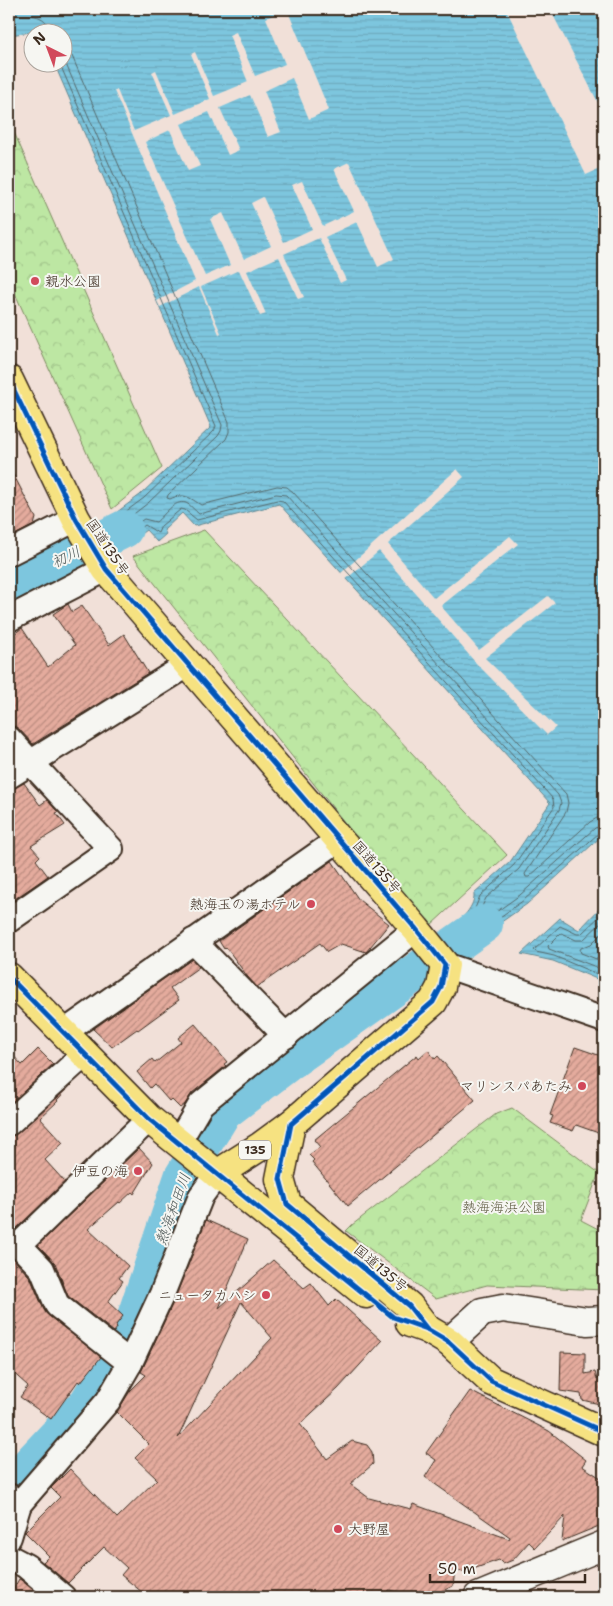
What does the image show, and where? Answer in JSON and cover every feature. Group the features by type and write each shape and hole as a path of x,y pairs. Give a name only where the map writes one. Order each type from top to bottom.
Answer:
{"highway":[{"name":"国道135号","path":"9,380 14,408 106,569 445,965"},
{"name":"135","path":"217,1174 291,1124 433,1002 441,987 445,965"},
{"name":"国道135号","path":"9,977 149,1119 393,1317 438,1336"},
{"name":"国道135号","path":"291,1124 280,1179 287,1204 409,1306 438,1336 491,1381 604,1432"}],"street":[{"path":"9,553 76,519"},
{"path":"9,619 106,569"},
{"path":"9,776 189,664"},
{"path":"9,739 111,849 9,920"},
{"path":"64,1033 338,840"},
{"path":"181,1145 201,1104 416,929"},
{"path":"194,941 286,1036"},
{"path":"445,965 604,1020"},
{"path":"9,1123 84,1055"},
{"path":"122,1357 57,1305 42,1269 18,1245 149,1119"},
{"path":"9,1537 14,1500 108,1401 122,1357 162,1294 201,1196 217,1174"},
{"path":"438,1336 482,1312 503,1308 587,1321 604,1320"},
{"path":"478,1597 604,1546"},
{"path":"9,1557 26,1566 64,1597"}],"green space":[{"path":"9,121 162,468 112,509 9,280"},
{"path":"204,530 507,855 431,925 352,832 133,556"},
{"name":"熱海海浜公園","path":"512,1108 599,1173 581,1220 604,1232 604,1290 487,1285 436,1299 346,1231 496,1114"}],"water":[{"path":"9,9 604,9 604,834 527,904 463,949 447,932 469,910 474,900 474,894 510,862 550,803 279,504 194,526 182,513 164,530 166,534 157,542 146,530 126,545 109,518 140,495 211,427 58,72 72,72 72,22 22,22 22,33 9,35"},
{"path":"48,545 66,575 9,604 9,565"},
{"path":"604,904 604,982 553,961 521,954 560,918 579,930"}],"pier":[{"path":"287,9 329,110 309,119 292,78 264,91 281,132 268,137 250,95 220,108 239,150 228,155 209,112 181,124 200,166 188,171 170,130 145,142 205,276 230,265 210,219 223,213 244,259 271,246 251,203 263,197 284,242 312,229 292,185 302,181 323,226 354,211 334,169 349,162 394,259 378,267 357,222 325,237 346,280 340,283 319,238 284,254 304,297 298,299 279,257 247,271 266,314 260,316 239,270 201,287 221,333 219,334 199,287 160,307 157,301 195,281 114,91 117,90 134,131 171,115 152,72 156,70 175,114 210,99 191,54 195,52 214,96 248,82 229,35 236,32 255,76 285,64 266,18"},
{"path":"506,9 550,9 604,114 604,167 586,175"},
{"path":"457,469 464,477 388,544 434,598 510,536 518,544 441,606 479,650 548,596 555,603 485,658 556,727 547,735 475,662 379,551 344,581 341,573"}],"building":[{"path":"9,466 36,518 34,525 9,538"},
{"path":"68,604 72,612 82,606 109,645 124,634 148,673 33,744 19,729 9,726 9,638 22,628 48,667 75,645 53,614"},
{"path":"24,783 40,805 47,800 58,812 56,813 65,825 31,846 40,856 36,860 48,876 9,903 9,790"},
{"name":"熱海玉の湯ホテル","path":"332,861 359,900 389,924 366,952 341,944 327,952 320,943 257,987 226,947 224,949 219,941"},
{"path":"192,959 199,967 170,988 179,1000 138,1030 112,1047 93,1029"},
{"path":"195,1024 227,1062 224,1064 226,1066 192,1093 180,1108 171,1099 169,1101 154,1084 150,1088 137,1072 152,1059 155,1063 181,1042 178,1038"},
{"name":"マリンスパあたみ","path":"575,1047 604,1057 604,1135 576,1125 573,1131 550,1123 553,1116 550,1115"},
{"path":"38,1049 53,1064 9,1105 9,1051 22,1065"},
{"path":"428,1050 435,1059 438,1056 475,1100 348,1206 312,1162 314,1160 309,1155 320,1147 314,1140 417,1055 419,1058"},
{"path":"72,1084 40,1118 63,1143 45,1160 65,1182 15,1230 9,1223 9,1136 18,1133"},
{"path":"139,1148 153,1163 134,1194 132,1192 88,1229 128,1266 119,1278 123,1281 108,1302 123,1316 116,1325 117,1328 114,1332 68,1296 55,1263 38,1245"},
{"path":"206,1220 248,1239 219,1308 273,1260 304,1288 311,1283 329,1306 336,1299 382,1341 338,1389 300,1424 327,1459 352,1441 367,1445 372,1452 373,1464 350,1484 369,1498 411,1509 413,1504 509,1539 510,1537 425,1477 436,1460 426,1453 470,1391 549,1431 586,1460 582,1466 604,1480 604,1524 562,1541 565,1516 535,1548 529,1542 513,1560 503,1564 499,1560 473,1569 471,1574 455,1570 453,1586 430,1597 418,1597 389,1590 386,1597 148,1597 121,1575 127,1568 104,1547 68,1583 43,1562 49,1556 25,1532 60,1497 51,1488 70,1469 117,1518 157,1479 135,1458 149,1444 117,1412 130,1391 146,1375 141,1372 174,1300","holes":["241,1302 272,1338 178,1438"]},
{"path":"11,1257 30,1277 48,1315 101,1357 80,1383 78,1381 51,1419 20,1397 28,1386 9,1369 9,1338 17,1328 14,1326 17,1323 9,1317 9,1260"},
{"path":"561,1352 585,1353 585,1374 595,1372 597,1379 604,1377 604,1405 582,1400 581,1394 560,1391"},
{"path":"19,1579 21,1580 42,1597 9,1597"}],"waterway":[{"name":"初川","path":"9,586 124,529"},
{"name":"熱海和田川","path":"9,1503 25,1470 88,1403 131,1331 183,1177 222,1113 290,1061 484,924"}],"cycle path":[{"path":"9,380 76,519 106,569 445,965 441,987 433,1002 291,1124 280,1179 287,1204 409,1306 427,1329"},
{"path":"9,977 149,1119 393,1317 427,1329 449,1342 491,1381 604,1432"}],"place":[{"name":"親水公園","path":"35,281"},
{"name":"熱海玉の湯ホテル","path":"311,904"},
{"name":"マリンスパあたみ","path":"582,1086"},
{"name":"伊豆の海","path":"138,1171"},
{"name":"ニュータカハシ","path":"266,1295"},
{"name":"大野屋","path":"338,1529"}]}
